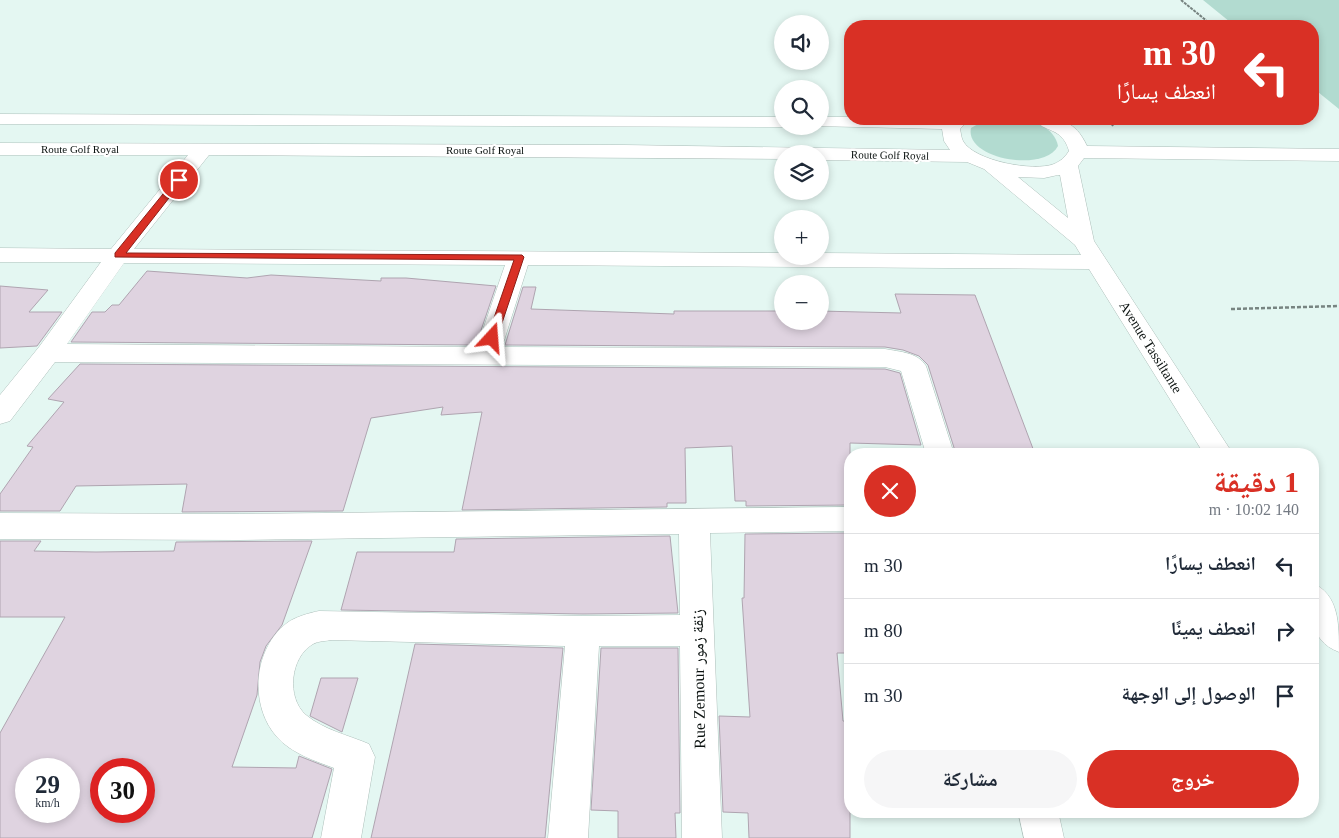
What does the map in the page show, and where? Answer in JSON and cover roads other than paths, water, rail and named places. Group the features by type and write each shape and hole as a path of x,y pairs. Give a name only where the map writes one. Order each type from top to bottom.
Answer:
{"street":[{"path":"0,119 774,122"},
{"path":"829,122 844,122"},
{"path":"953,125 951,128 952,140 958,148 970,156 991,165 1012,170 1034,172 1053,170 1073,158 1339,155"},
{"name":"Avenue Tassiltante","path":"1055,125 1068,132 1077,142 1073,158 1083,241"},
{"name":"Route Golf Royal","path":"0,149 643,151 970,156"},
{"path":"0,414 48,353 118,255 203,150"},
{"name":"Avenue Tassiltante","path":"991,165 1083,241 1215,448"},
{"path":"0,255 1097,262"},
{"path":"486,354 519,257"},
{"path":"48,353 486,354 898,360 907,362 917,372 938,448"},
{"path":"0,526 239,527 844,519"},
{"name":"Rue Zemour زنقة زمور","path":"694,520 702,838"},
{"path":"1319,607 1339,636"},
{"path":"341,838 346,819 349,782 356,757 318,744 290,726 281,712 276,693 276,675 282,655 289,643 300,633 314,627 332,625 583,631 698,630"},
{"path":"568,838 583,631"},
{"path":"1040,818 1044,838"}]}
